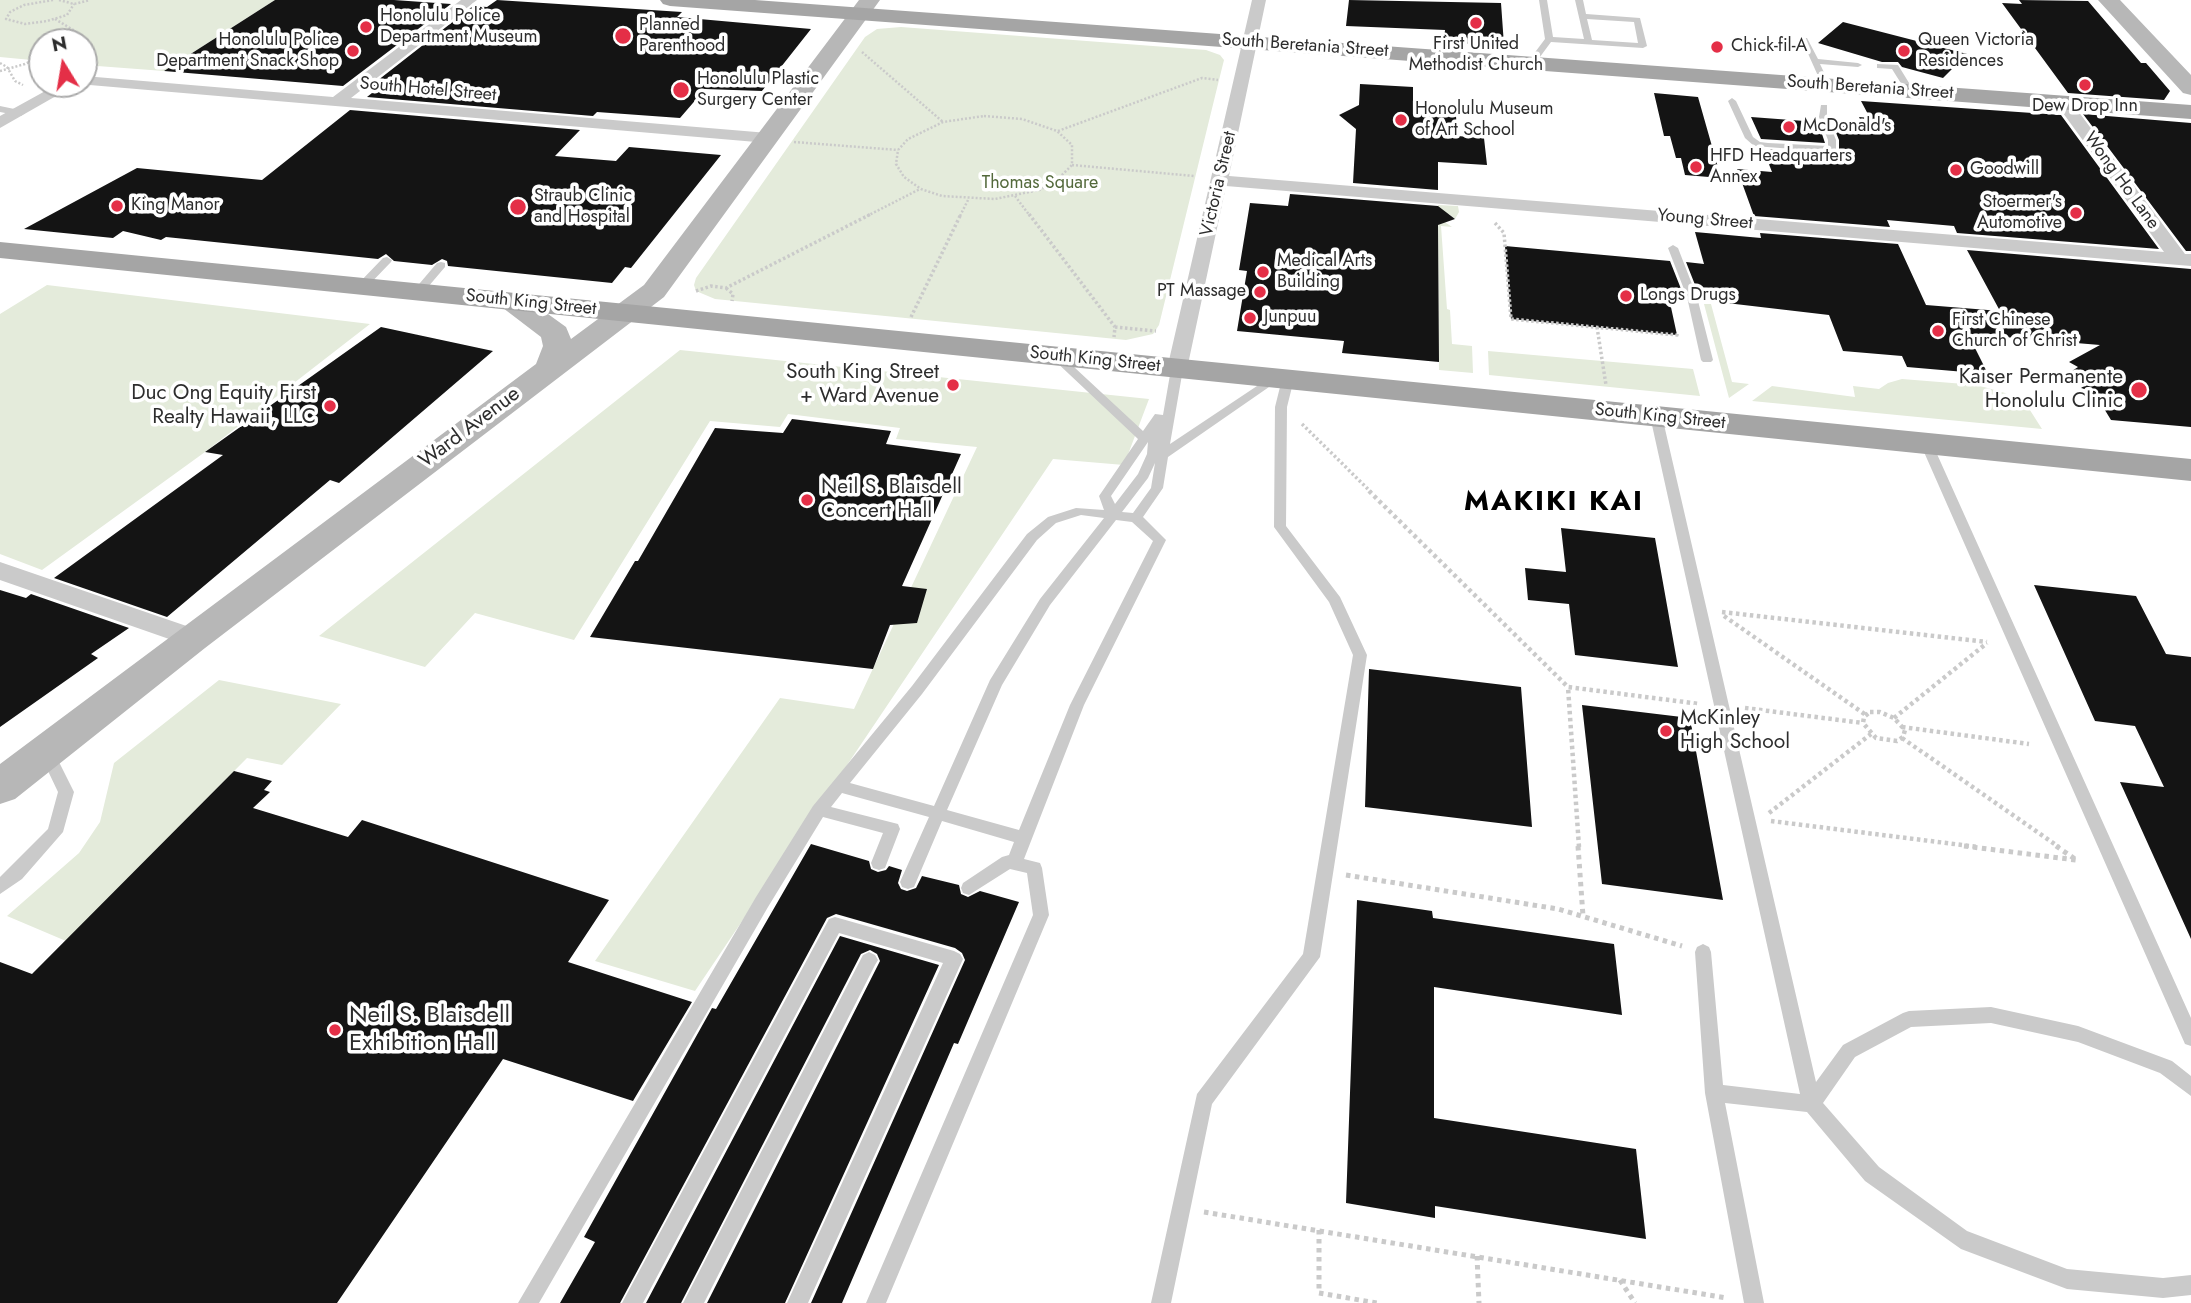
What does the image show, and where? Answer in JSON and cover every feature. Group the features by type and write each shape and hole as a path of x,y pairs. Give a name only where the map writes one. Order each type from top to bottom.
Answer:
{"main road":[{"name":"South Beretania Street","path":"670,0 865,7 1250,42 1531,63 1825,96 1910,91 2191,112"},
{"path":"2108,0 2191,88"},
{"name":"Ward Avenue","path":"0,787 192,638 654,291 779,140 865,7"},
{"name":"South King Street","path":"0,250 1056,356 1174,382 1282,379 2191,470"},
{"path":"513,302 555,333 558,346 550,368"}],"street":[{"path":"336,102 470,0"},
{"name":"Victoria Street","path":"1174,382 1259,0"},
{"name":"South Hotel Street","path":"98,82 779,140"},
{"path":"0,123 46,98"},
{"name":"Wong Ho Lane","path":"2063,102 2185,260"},
{"name":"Young Street","path":"1219,180 2185,260"},
{"path":"0,571 192,638"}],"lane":[{"path":"1531,63 1549,38 1543,0"},
{"path":"1579,0 1589,42"},
{"path":"1549,38 1643,46 1637,20 1582,16"},
{"path":"1732,101 1748,136 1757,144 1832,149 1833,144 1823,117 1825,96 1815,61 1804,40"},
{"path":"1815,61 1858,65"},
{"path":"1880,66 1895,67 1910,91"},
{"path":"0,109 21,113"},
{"path":"1673,248 1692,297 1707,360"},
{"path":"362,286 387,260"},
{"path":"418,292 441,265"},
{"path":"1056,356 1145,439"},
{"path":"1164,454 1282,379"},
{"path":"1161,1303 1204,1100 1311,957 1360,655 1335,600 1280,527 1282,379"},
{"path":"1112,513 1105,496 1159,417 1174,382"},
{"path":"1136,519 1157,488 1174,382"},
{"path":"1656,416 1812,1104 1872,1174 1961,1239 2067,1279 2163,1288 2191,1285"},
{"path":"908,882 936,813 995,684 1045,602 1112,513 1135,488 1150,464 1159,417"},
{"path":"1926,443 2184,1007 2191,1038"},
{"path":"528,1303 762,902 819,810 916,691 1032,537 1052,520 1080,511 1112,513 1136,519 1160,540 1077,705 1014,863"},
{"path":"0,887 16,874 55,832 66,792 47,751"},
{"path":"840,786 1024,838"},
{"path":"819,810 892,829 879,863"},
{"path":"876,1303 1041,915 1034,868 1008,862 969,888"},
{"path":"632,1303 835,924 954,958 797,1303"},
{"path":"1703,952 1714,1093 1753,1300"},
{"path":"693,1303 869,960"},
{"path":"1812,1104 1849,1051 1909,1019 1992,1015 2078,1034 2166,1067 2191,1087"},
{"path":"1714,1093 1812,1104"}],"path":[{"path":"0,18 7,17 16,9 43,0 53,0"},
{"path":"59,0 74,4 90,0"},
{"path":"7,17 9,22 25,24 55,19 72,11 74,4"},
{"path":"55,19 70,28"},
{"path":"854,51 864,52 943,122"},
{"path":"0,71 28,62"},
{"path":"0,63 9,69 15,81 28,85"},
{"path":"1057,131 1202,78 1219,80"},
{"path":"1005,116 1038,122 1057,131 1072,145 1072,166 1054,183 1015,197 968,200 921,189 900,171 896,164 898,150 923,129 943,122 1005,116"},
{"path":"779,140 898,150"},
{"path":"1072,166 1194,176"},
{"path":"726,288 921,189"},
{"path":"1015,197 1115,327 1114,338"},
{"path":"911,318 968,200"},
{"path":"1493,220 1504,233 1511,319 1677,335 1675,324"},
{"path":"696,291 711,286 726,288 733,294 732,301"},
{"path":"1115,327 1156,331"},
{"path":"1597,327 1606,386"},
{"path":"1297,419 1568,687 1705,705"},
{"path":"1894,718 1987,642 1717,612 1866,715 1880,712 1894,718 1905,730 1902,738"},
{"path":"1568,687 1583,916"},
{"path":"1738,708 1863,723 1871,734 1887,741 1902,738 2076,860 1760,820 1871,734"},
{"path":"1863,723 1866,715"},
{"path":"1902,727 2029,744"},
{"path":"1325,871 1558,909 1703,952"},
{"path":"1182,1208 1724,1298 1753,1300"},
{"path":"1318,1230 1319,1293 1377,1303"},
{"path":"1477,1256 1479,1303"},
{"path":"1619,1280 1635,1303"}],"green space":[{"path":"0,0 275,0 164,71 98,66 98,28 28,28 28,60 0,57"},
{"name":"Thomas Square","path":"901,27 1206,50 1220,55 1224,60 1159,325 1153,334 1126,340 715,299 696,291 696,278 865,37 877,29"},
{"path":"1438,205 1458,206 1459,212 1455,219 1449,214 1439,218 1452,227 1441,226 1447,309 1450,310 1452,344 1472,346 1473,373 1439,370"},
{"path":"47,285 370,324 205,452 42,570 0,554 0,314"},
{"path":"1704,304 1711,304 1732,382 1749,384 1729,398"},
{"path":"680,350 1149,399 1124,465 1053,459 695,991 595,961 780,698 854,709 977,447 896,439 900,428 788,414 780,427 710,421 574,640 475,613 425,667 319,636"},
{"path":"1488,351 1693,369 1700,396 1489,375"},
{"path":"1902,379 1977,385 2005,393 2028,407 2042,429 1752,401 1772,386 1855,397 1853,386 1879,389"},
{"path":"219,680 341,704 282,765 247,758 66,941 7,916 79,853 100,822 114,763"}],"building":[{"path":"275,0 394,0 451,4 343,86 164,71"},
{"path":"497,0 682,12 677,17 811,29 762,91 705,89 680,118 597,112 593,116 367,97 377,89 368,88 473,6 487,7"},
{"path":"1349,0 1501,3 1504,45 1444,40 1445,30 1346,26"},
{"path":"2019,0 2088,1 2141,63 2146,63 2170,91 2164,100 2068,93 2002,3 2022,4"},
{"name":"Queen Victoria Residences","path":"1843,22 1967,54 1943,78 1902,67 1898,62 1882,62 1818,43"},
{"path":"1360,84 1413,87 1413,112 1456,115 1457,136 1484,138 1487,165 1438,162 1438,190 1353,183 1356,129 1339,115 1359,105"},
{"path":"1654,93 1698,97 1721,178 1685,175 1681,158 1676,158 1670,136 1664,136"},
{"path":"1861,101 2061,115 2159,249 1957,233 1954,226 1887,220 1890,227 1754,216 1737,169 1772,172 1763,149 1834,154 1839,149 1839,140 1832,123 1863,125 1859,117 1870,118"},
{"path":"350,110 580,130 555,156 616,161 629,147 721,155 631,268 625,267 612,283 448,266 447,261 442,259 432,265 394,261 386,254 378,259 166,237 161,240 123,231 113,238 24,229 137,168 262,180"},
{"path":"2083,114 2191,123 2191,251 2186,251"},
{"name":"McDonald's","path":"1751,117 1818,122 1825,143 1761,139"},
{"path":"1290,194 1438,206 1455,219 1438,225 1439,362 1342,353 1344,341 1237,331 1247,271 1239,270 1250,203 1288,206"},
{"path":"1695,232 1761,238 1760,233 1898,244 1926,305 2000,311 1967,250 2191,269 2191,427 2111,420 2100,402 2084,396 2093,392 2081,388 2087,384 2076,378 2081,376 2072,371 2078,367 2069,362 2100,345 1968,334 1988,374 1907,367 1902,356 1843,351 1829,315 1701,300 1686,262 1704,264"},
{"name":"Longs Drugs","path":"1505,246 1670,261 1685,299 1669,298 1677,335 1511,319"},
{"path":"381,327 493,351 339,483 330,480 167,617 54,578 223,455 205,452"},
{"name":"Neil S. Blaisdell Concert Hall","path":"792,419 891,431 886,444 961,454 902,586 927,589 917,623 890,625 873,669 590,637 635,561 638,561 715,428 783,433"},
{"path":"1561,528 1655,538 1678,667 1575,655 1569,604 1528,600 1525,568 1566,572"},
{"path":"2034,585 2136,596 2166,654 2191,657 2191,939 2120,782 2164,787 2135,726 2095,721"},
{"path":"0,590 26,598 31,594 129,628 91,654 98,658 0,727"},
{"path":"1369,669 1521,687 1532,827 1365,807"},
{"path":"1582,705 1690,718 1723,900 1602,884"},
{"name":"Neil S. Blaisdell Exhibition Hall","path":"234,771 272,781 264,790 270,792 253,808 348,837 362,820 609,900 568,962 692,1002 633,1101 503,1059 337,1303 0,1303 0,962 32,974"},
{"path":"811,844 869,861 871,869 878,872 889,866 902,870 898,883 901,889 907,891 916,888 922,876 959,885 961,894 968,897 980,891 1019,902 958,1044 954,1043 842,1303 811,1303 965,960 962,953 955,948 836,914 827,918 620,1303 560,1303 595,1242 584,1237 712,1008 716,1009"},
{"path":"1357,900 1432,911 1433,918 1614,944 1622,1015 1434,987 1434,1118 1636,1149 1646,1239 1435,1206 1435,1218 1346,1203"},
{"path":"840,936 939,965 785,1303 707,1303 880,961 877,954 870,950 861,954 681,1303 646,1303"}],"place":[{"name":"First United Methodist Church","path":"1476,23"},
{"name":"Honolulu Police Department Museum","path":"366,27"},
{"name":"Planned Parenthood","path":"623,36"},
{"name":"Chick-fil-A","path":"1717,47"},
{"name":"Honolulu Police Department Snack Shop","path":"353,51"},
{"name":"Queen Victoria Residences","path":"1904,51"},
{"name":"Dew Drop Inn","path":"2085,85"},
{"name":"Honolulu Plastic Surgery Center","path":"681,90"},
{"name":"Honolulu Museum of Art School","path":"1401,120"},
{"name":"McDonald's","path":"1789,127"},
{"name":"HFD Headquarters Annex","path":"1696,167"},
{"name":"Goodwill","path":"1956,170"},
{"name":"King Manor","path":"117,206"},
{"name":"Straub Clinic and Hospital","path":"518,207"},
{"name":"Stoermer's Automotive","path":"2076,213"},
{"name":"Medical Arts Building","path":"1263,272"},
{"name":"PT Massage","path":"1260,292"},
{"name":"Longs Drugs","path":"1626,296"},
{"name":"Junpuu","path":"1250,318"},
{"name":"First Chinese Church of Christ","path":"1938,331"},
{"name":"South King Street + Ward Avenue","path":"953,385"},
{"name":"Kaiser Permanente Honolulu Clinic","path":"2139,390"},
{"name":"Duc Ong Equity First Realty Hawaii, LLC","path":"330,406"},
{"name":"Neil S. Blaisdell Concert Hall","path":"807,500"},
{"name":"McKinley High School","path":"1666,731"},
{"name":"Neil S. Blaisdell Exhibition Hall","path":"335,1030"}],"district":[{"name":"MAKIKI KAI","path":"1554,503"}]}
